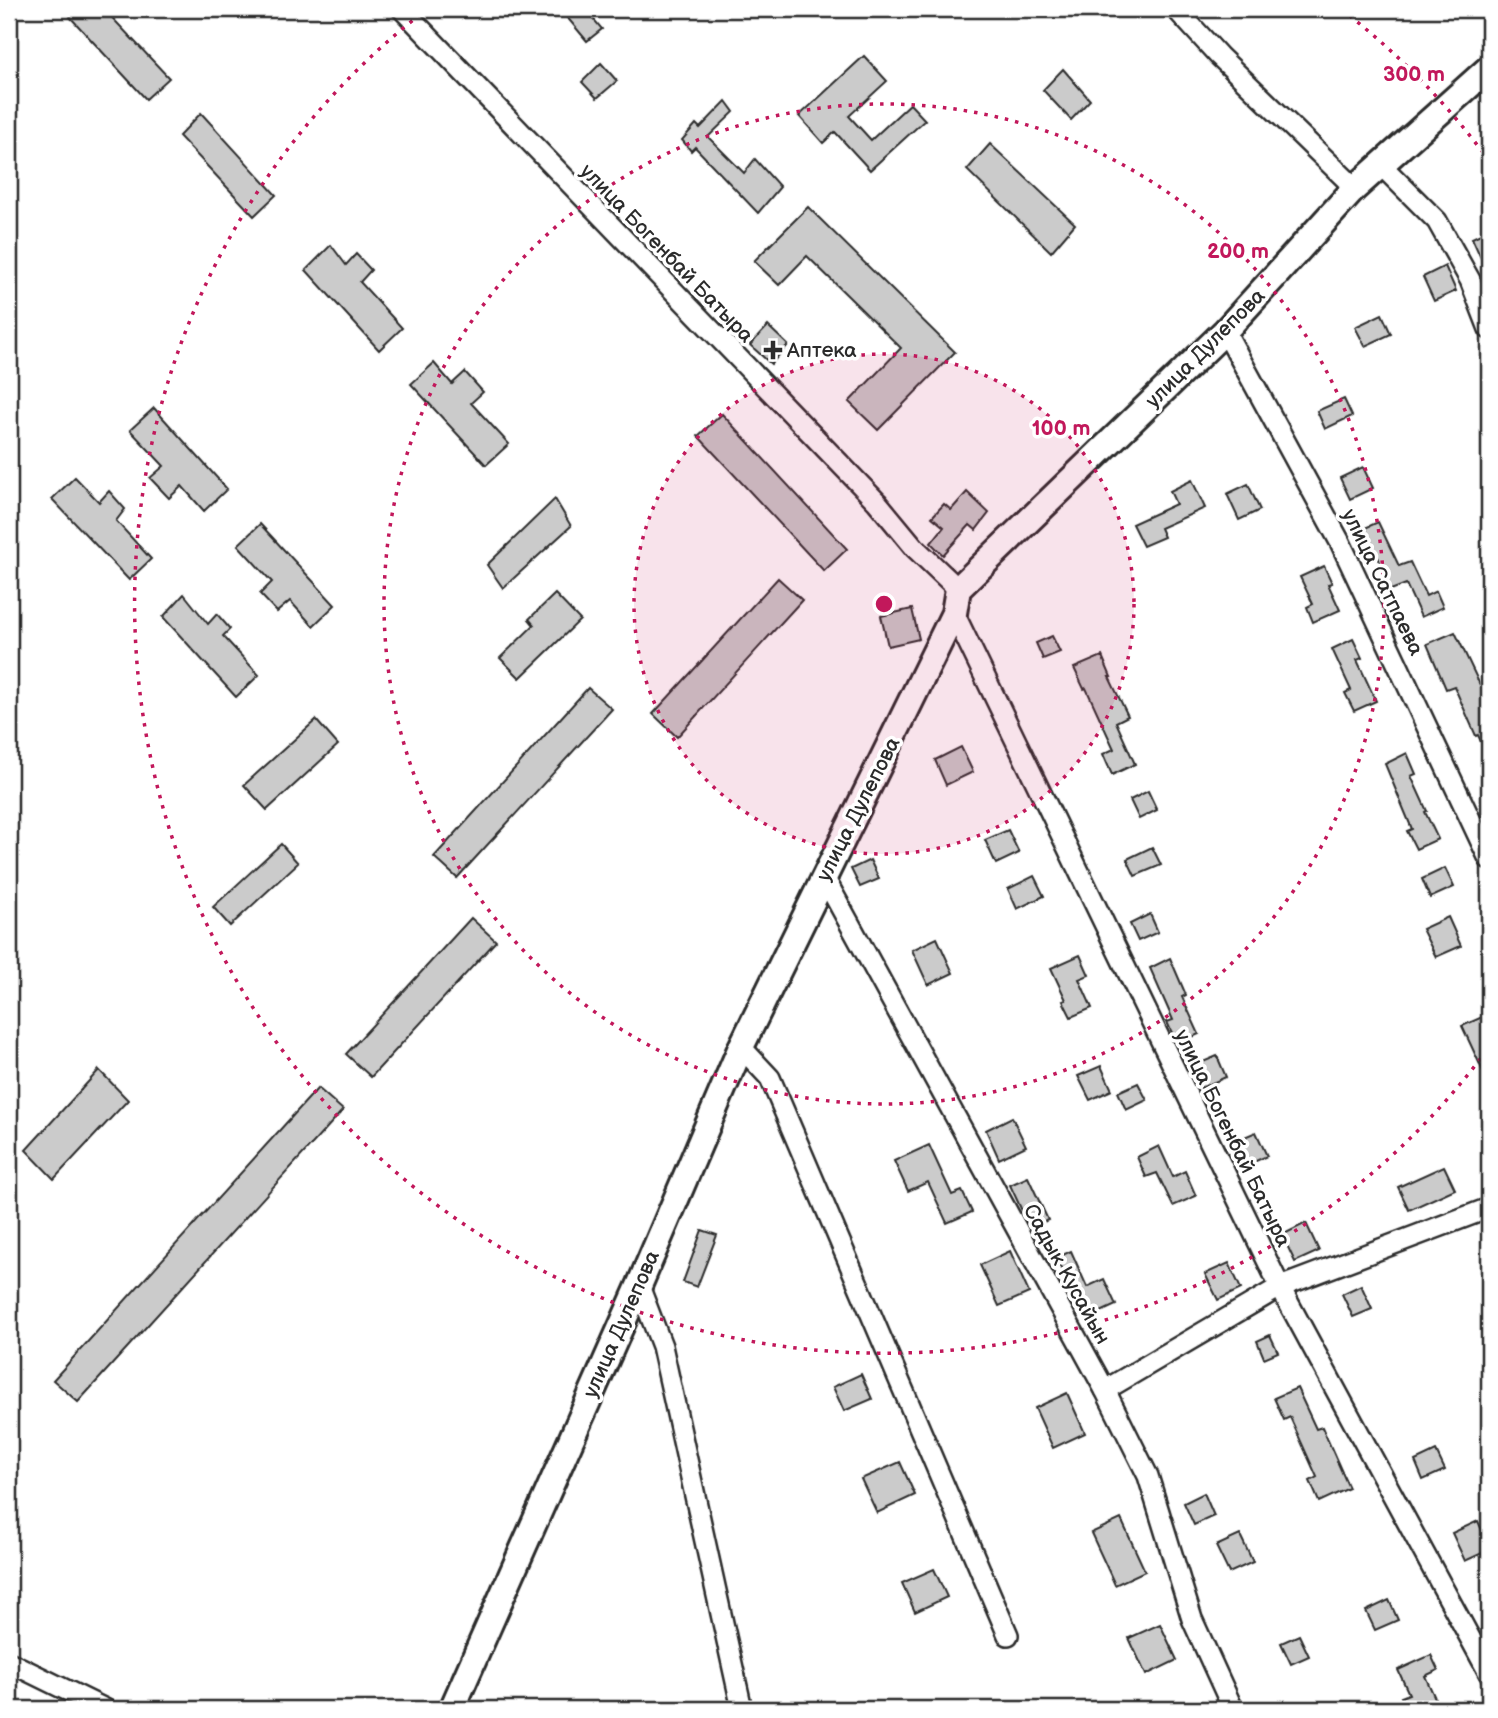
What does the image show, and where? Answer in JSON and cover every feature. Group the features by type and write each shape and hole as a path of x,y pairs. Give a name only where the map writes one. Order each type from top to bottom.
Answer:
{"street":[{"name":"улица Богенбай Батыра","path":"401,9 877,502 915,548 958,589"},
{"path":"1176,9 1219,56 1355,188"},
{"name":"улица Дулепова","path":"452,1709 639,1286 741,1047 954,613 958,589 1225,331 1355,188 1489,68"},
{"path":"1380,164 1437,221 1470,280 1489,329"},
{"name":"улица Сатпаева","path":"1225,331 1340,542 1489,859"},
{"name":"улица Богенбай Батыра","path":"954,613 1280,1287 1489,1673"},
{"name":"Садык Кусайын","path":"824,877 1105,1390 1148,1476 1192,1619 1233,1709"},
{"path":"741,1047 770,1078 1008,1635"},
{"path":"1105,1390 1280,1287 1489,1208"},
{"path":"639,1286 662,1346 742,1709"},
{"path":"9,1662 105,1709"}],"building":[{"path":"79,9 104,9 169,78 146,99 70,17"},
{"path":"560,9 585,9 602,29 587,41"},
{"path":"864,56 887,81 849,116 871,140 910,104 925,120 870,170 835,132 823,143 799,116"},
{"path":"601,63 617,81 597,98 582,82"},
{"path":"1063,69 1090,100 1071,120 1043,90"},
{"path":"726,101 734,112 708,137 744,173 755,159 780,187 758,213 695,147 691,151 682,140 696,124 700,128"},
{"path":"201,113 276,195 254,216 179,136"},
{"path":"990,144 1075,224 1051,252 967,170"},
{"path":"808,207 955,352 878,430 849,402 901,348 807,256 779,285 754,261"},
{"path":"1489,230 1489,276 1472,238"},
{"path":"331,245 346,265 356,254 371,270 360,282 402,328 379,350 306,270"},
{"path":"1445,266 1456,291 1434,301 1423,277"},
{"path":"1382,314 1391,334 1365,346 1355,327"},
{"path":"768,326 788,345 771,364 750,345"},
{"path":"434,363 452,384 465,372 483,392 471,403 509,444 486,465 411,384"},
{"path":"1344,399 1352,416 1325,429 1317,411"},
{"path":"154,408 227,489 204,511 182,486 169,498 150,478 164,466 130,430"},
{"path":"722,414 847,549 824,571 698,436"},
{"path":"1363,467 1373,488 1350,499 1340,478"},
{"path":"75,477 99,502 109,491 125,509 116,521 151,559 129,580 52,499"},
{"path":"1192,480 1205,508 1160,528 1164,537 1143,546 1132,524 1176,504 1170,491"},
{"path":"1248,484 1260,510 1239,520 1227,494"},
{"path":"967,492 989,513 976,530 970,525 943,555 931,543 944,527 932,517 944,504 951,510"},
{"path":"555,499 571,526 503,588 487,565"},
{"path":"1378,522 1399,566 1410,562 1426,596 1436,591 1443,607 1421,617 1406,584 1391,590 1365,528"},
{"path":"260,524 335,605 313,626 290,601 277,612 260,594 272,582 238,545"},
{"path":"1324,566 1332,583 1328,584 1340,610 1313,622 1307,607 1313,604 1300,577"},
{"path":"778,578 802,600 677,737 653,714"},
{"path":"184,594 208,624 217,614 230,629 223,636 259,675 236,697 163,617"},
{"path":"555,594 580,620 520,678 500,658 534,625 529,619"},
{"path":"912,609 919,639 888,646 881,616"},
{"path":"1455,632 1480,685 1484,683 1489,695 1489,759 1454,686 1446,689 1427,644"},
{"path":"1052,636 1060,652 1043,659 1036,643"},
{"path":"1353,639 1362,658 1357,660 1376,701 1354,711 1345,693 1351,690 1332,649"},
{"path":"1102,656 1128,716 1116,722 1135,764 1112,775 1103,754 1114,749 1074,668"},
{"path":"588,688 612,709 457,878 434,857"},
{"path":"316,720 338,745 267,810 244,785"},
{"path":"961,747 973,772 946,785 935,760"},
{"path":"1407,753 1416,774 1411,776 1438,839 1416,849 1407,831 1412,829 1385,764"},
{"path":"1148,791 1157,810 1139,819 1130,800"},
{"path":"1008,830 1019,853 996,864 985,840"},
{"path":"281,844 298,863 230,926 213,907"},
{"path":"1152,847 1161,865 1135,876 1127,859"},
{"path":"870,860 879,879 860,887 851,869"},
{"path":"1445,868 1454,887 1430,898 1422,879"},
{"path":"1034,876 1044,896 1017,909 1008,889"},
{"path":"1150,914 1158,932 1138,941 1130,924"},
{"path":"1448,917 1461,946 1436,957 1422,929"},
{"path":"471,918 496,941 371,1077 346,1054"},
{"path":"937,938 953,973 928,985 912,950"},
{"path":"1080,955 1089,975 1079,979 1092,1008 1071,1017 1051,968"},
{"path":"1170,958 1186,995 1182,997 1199,1034 1177,1044 1167,1022 1173,1020 1150,968"},
{"path":"1489,1014 1489,1084 1462,1026"},
{"path":"1217,1056 1226,1077 1201,1088 1191,1067"},
{"path":"1101,1066 1112,1090 1090,1100 1078,1076"},
{"path":"99,1070 128,1100 54,1179 26,1150"},
{"path":"1138,1083 1147,1100 1126,1110 1118,1092"},
{"path":"318,1088 343,1110 78,1402 53,1380"},
{"path":"1012,1117 1026,1146 999,1159 986,1130"},
{"path":"1256,1132 1267,1156 1247,1165 1235,1141"},
{"path":"929,1145 952,1195 962,1191 972,1212 947,1223 928,1182 908,1191 894,1161"},
{"path":"1159,1146 1173,1177 1185,1171 1196,1196 1173,1206 1157,1173 1146,1177 1137,1157"},
{"path":"1444,1166 1455,1189 1409,1210 1398,1187"},
{"path":"1028,1177 1048,1220 1030,1228 1010,1185"},
{"path":"1306,1223 1319,1251 1295,1262 1282,1235"},
{"path":"702,1230 717,1235 697,1287 683,1282"},
{"path":"1010,1251 1029,1293 999,1306 980,1265"},
{"path":"1071,1251 1087,1287 1104,1279 1116,1305 1088,1318 1056,1258"},
{"path":"1229,1263 1241,1289 1218,1300 1205,1274"},
{"path":"1361,1285 1372,1309 1353,1317 1342,1294"},
{"path":"1270,1335 1278,1352 1264,1358 1257,1341"},
{"path":"861,1374 872,1399 844,1411 833,1387"},
{"path":"1297,1388 1316,1429 1322,1427 1349,1488 1319,1502 1310,1481 1317,1477 1290,1417 1284,1420 1274,1398"},
{"path":"1067,1393 1085,1433 1053,1448 1035,1408"},
{"path":"1436,1451 1445,1470 1423,1480 1415,1461"},
{"path":"900,1462 915,1495 877,1513 861,1479"},
{"path":"1204,1493 1214,1516 1194,1525 1184,1503"},
{"path":"1121,1519 1145,1571 1115,1585 1091,1533"},
{"path":"1478,1521 1489,1550 1465,1561 1452,1533"},
{"path":"1240,1535 1253,1562 1229,1573 1216,1546"},
{"path":"934,1569 947,1597 915,1612 902,1583"},
{"path":"1389,1600 1398,1620 1375,1630 1366,1611"},
{"path":"1160,1624 1177,1660 1146,1675 1129,1638"},
{"path":"1299,1635 1309,1656 1291,1664 1281,1643"},
{"path":"1431,1655 1438,1670 1425,1676 1440,1709 1407,1709 1401,1697 1409,1694 1398,1670"}],"place":[{"name":"Аптека","path":"773,350"}]}
